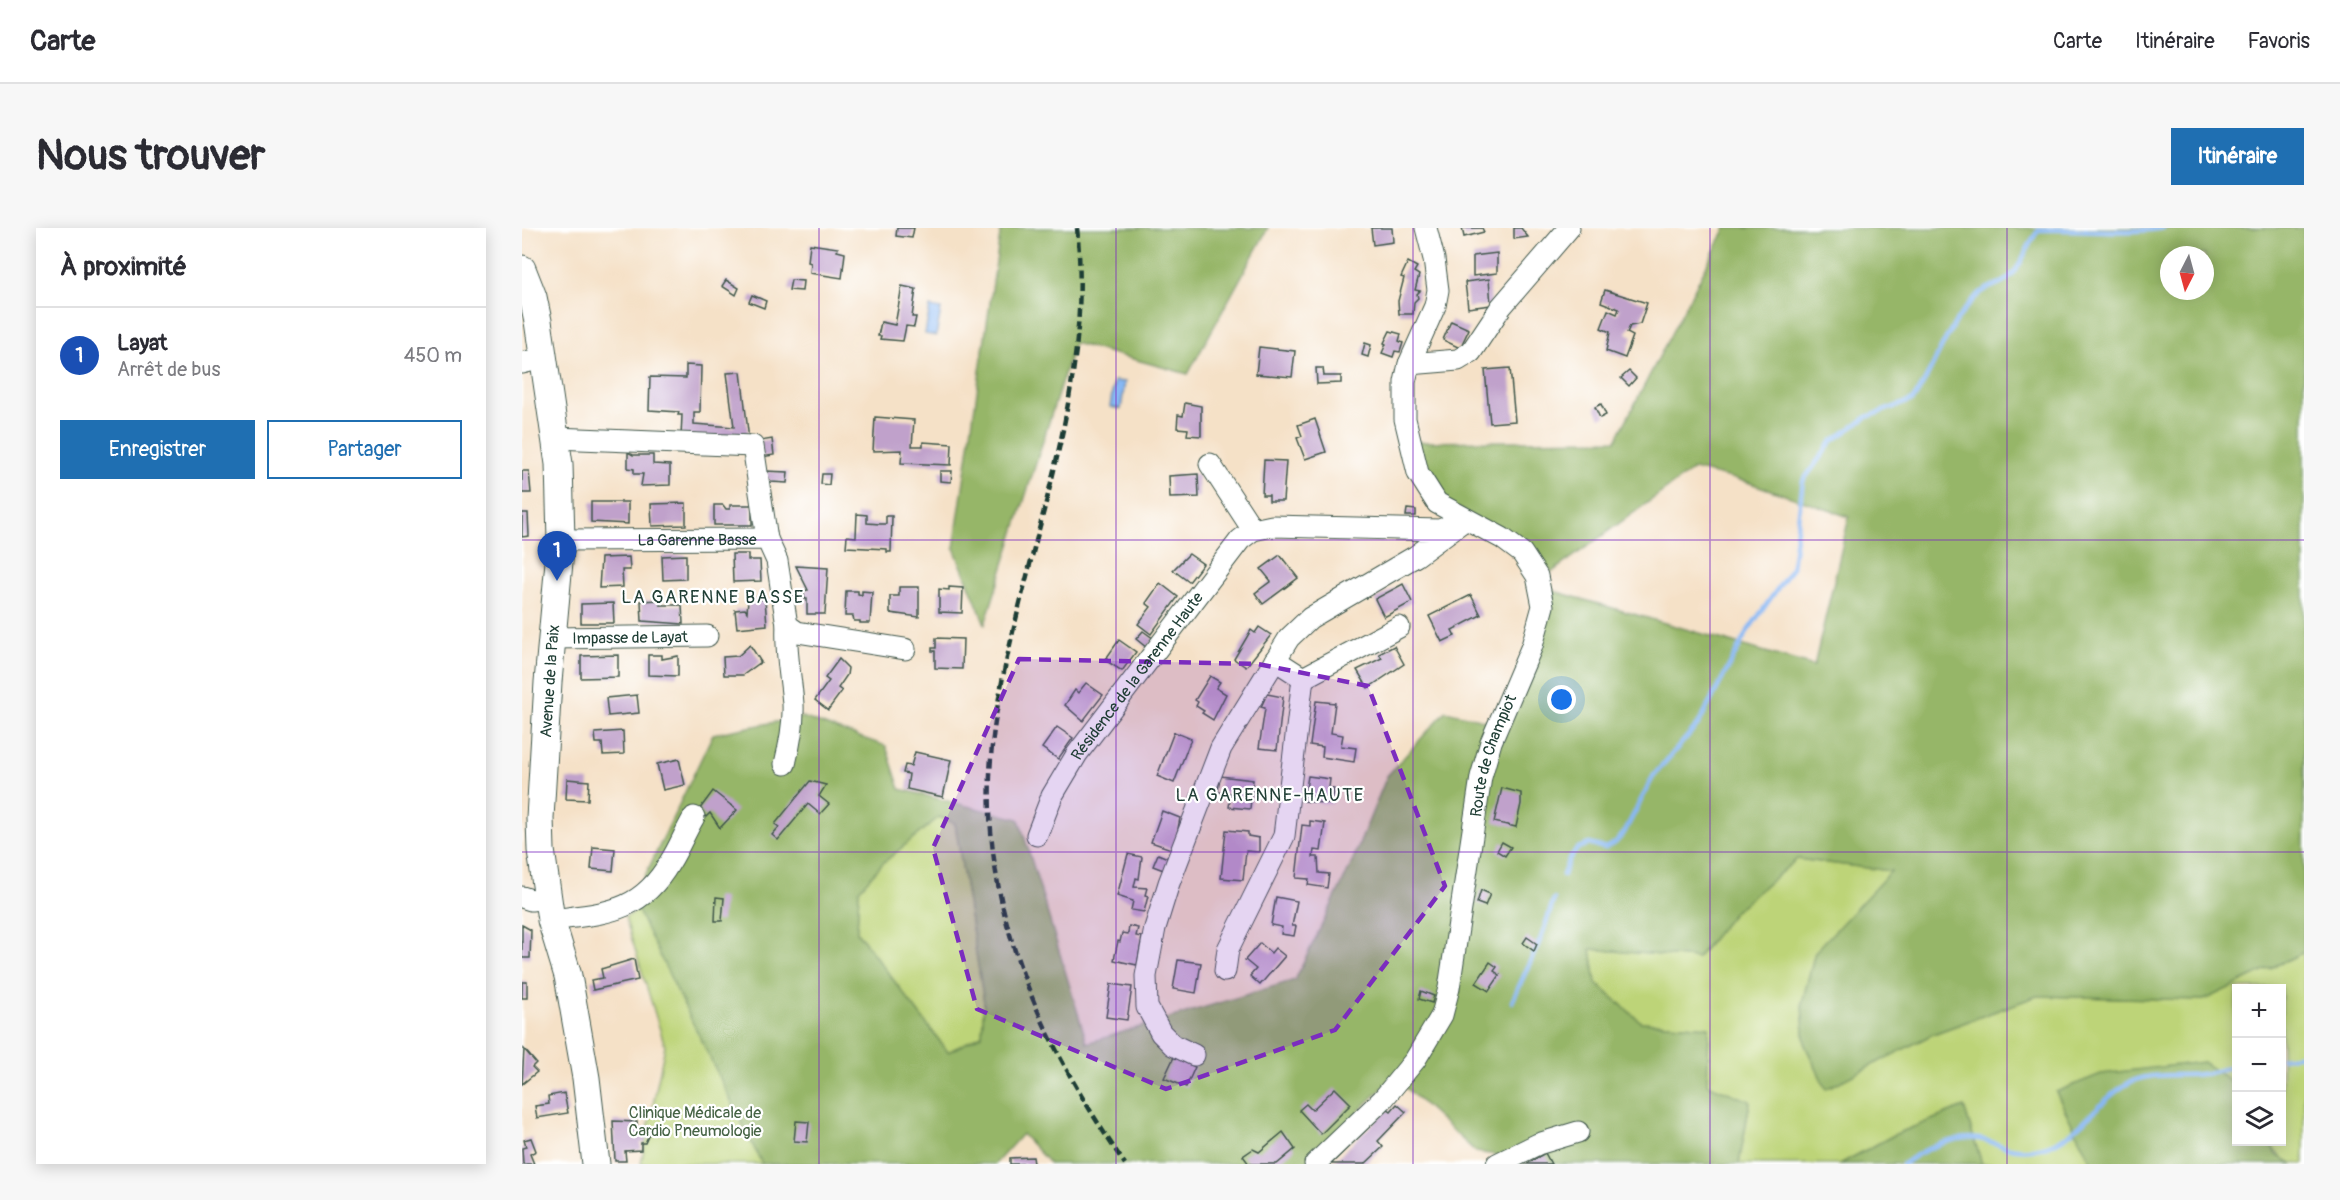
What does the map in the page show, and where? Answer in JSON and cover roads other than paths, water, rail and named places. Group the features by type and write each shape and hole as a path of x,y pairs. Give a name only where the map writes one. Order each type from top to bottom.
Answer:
{"main road":[{"name":"Avenue de la Paix","path":"522,269 533,297 532,361 555,438 561,502 561,540 540,818 540,905 568,976 586,1078 596,1164"}],"street":[{"name":"Route de Champiot","path":"1315,1164 1383,1099 1414,1060 1442,1015 1449,988 1481,777 1491,742 1541,622 1543,606 1541,586 1529,561 1502,538 1437,503 1418,472 1405,419 1405,382 1409,363 1429,322 1438,290 1436,268 1426,228"},
{"path":"1409,363 1458,360 1472,352 1501,307 1569,228"},
{"path":"555,438 753,446 767,539"},
{"path":"1210,464 1253,530 1293,526 1440,530 1466,519"},
{"path":"1194,1055 1173,1045 1161,1033 1147,1007 1146,976 1151,946 1169,883 1221,748 1289,639 1310,618 1416,556 1466,519"},
{"name":"Résidence de la Garenne Haute","path":"1037,835 1052,796 1077,754 1227,553 1253,530"},
{"name":"La Garenne Basse","path":"561,540 767,539 777,561 787,625 785,641 793,706 792,736 785,764"},
{"path":"787,625 797,632 905,648"},
{"path":"1303,678 1399,627"},
{"name":"Impasse de Layat","path":"552,638 707,636"},
{"path":"1275,660 1303,678"},
{"path":"1225,971 1228,949 1284,836 1303,678"},
{"path":"540,905 604,913 629,906 650,890 670,862 681,837 694,817"},
{"path":"1497,1164 1538,1144 1578,1132"}],"water":[{"path":"930,307 941,309 936,336 925,334"},
{"path":"1114,381 1125,382 1121,409 1110,407"}],"waterway":[{"path":"1563,875 1569,859 1578,848 1589,844 1605,848 1615,843 1624,833 1654,775 1699,723 1747,632 1792,568 1803,481 1832,441 1867,417 1913,400 1949,333 1966,307 1982,292 2007,280 2015,272 2039,230 2133,231 2163,228"},
{"path":"1512,1002 1541,938 1554,899"},
{"path":"2286,1057 2304,1055"},
{"path":"1903,1164 1931,1148 1963,1139 1974,1138 2019,1149 2047,1146 2071,1132 2114,1093 2134,1081 2152,1076 2214,1072 2232,1066"}],"railway":[{"path":"1077,228 1080,268 1079,307 1071,384 1056,461 1002,680 994,729 990,789 993,847 1002,904 1018,958 1038,1012 1063,1064 1125,1164"}],"place":[{"name":"Layat","path":"557,581"}],"district":[{"name":"LA GARENNE BASSE","path":"713,597"},
{"name":"LA GARENNE-HAUTE","path":"1270,795"}],"park label":[{"name":"Clinique Médicale de Cardio Pneumologie","path":"695,1121"}]}
